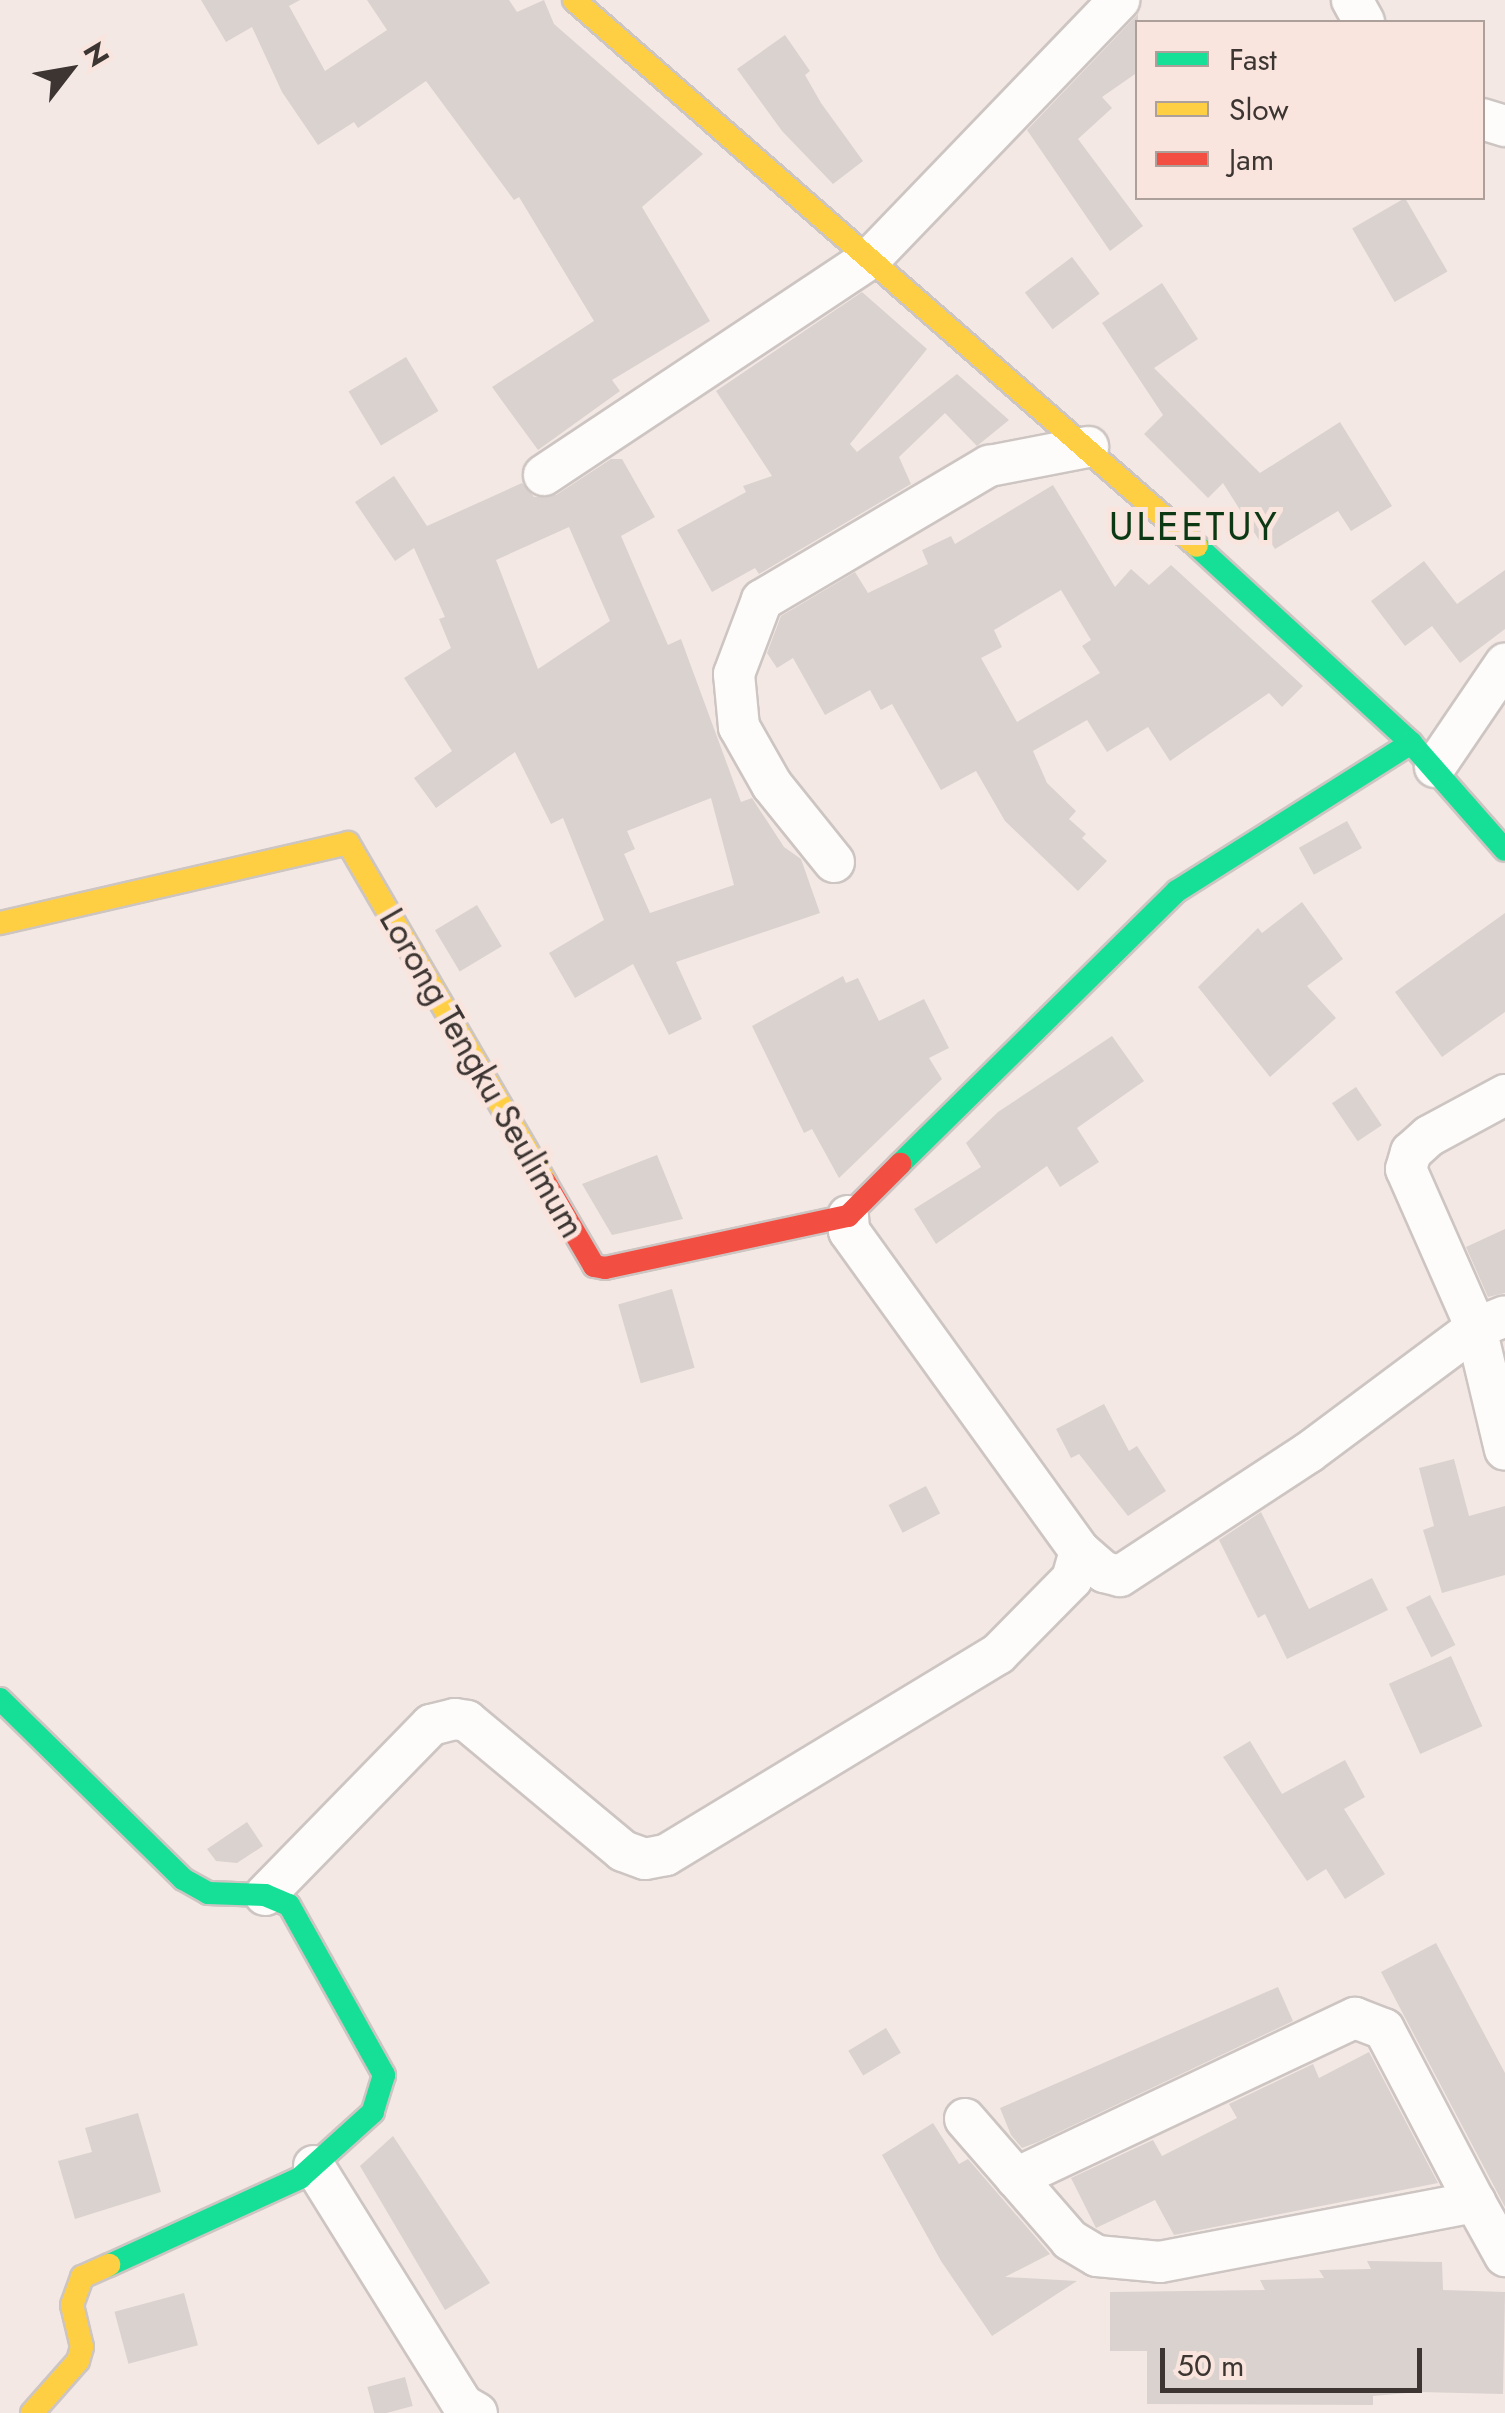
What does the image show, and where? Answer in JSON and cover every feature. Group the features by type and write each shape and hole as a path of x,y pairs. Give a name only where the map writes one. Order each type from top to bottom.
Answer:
{"street":[{"path":"574,0 1088,447 1423,755 1505,850"},
{"path":"544,475 871,258 1118,0"},
{"path":"834,862 772,786 739,727 734,674 762,600 989,466 1088,447"},
{"path":"1490,1322 1135,1572 1104,1572 1080,1550 848,1231 848,1216 1177,891 1423,755 1505,664"},
{"name":"Lorong Tengku Seulimum","path":"0,923 348,844 594,1266 848,1216"},
{"path":"1505,1096 1429,1136 1411,1152 1406,1170 1490,1322 1505,1450"},
{"path":"265,1895 431,1725 455,1719 467,1721 624,1850 645,1858 666,1854 998,1654 1072,1578 1080,1550"},
{"path":"0,1700 183,1880 208,1892 265,1895 289,1905 384,2075 373,2112 314,2166 229,2214 82,2277 72,2304 82,2347 78,2361 32,2413"},
{"path":"1016,2178 1355,2018 1384,2029 1505,2256"},
{"path":"964,2119 1070,2240 1096,2256 1130,2262 1160,2262 1476,2202"},
{"path":"314,2166 459,2410"}],"building":[{"path":"201,0 300,0 289,6 325,71 387,30 367,0 509,0 517,12 544,0 554,24 703,154 642,207 710,321 612,380 620,391 538,450 492,387 594,321 519,197 514,200 426,81 358,128 354,122 318,145 282,92 252,27 226,42"},
{"path":"1138,14 1135,74 1102,97 1112,108 1078,139 1143,226 1110,251 1027,130"},
{"path":"785,35 810,71 805,75 821,103 863,161 833,184 782,131 737,69"},
{"path":"1406,200 1448,272 1395,302 1352,228"},
{"path":"1072,257 1100,294 1053,329 1025,293"},
{"path":"1162,283 1198,339 1154,368 1260,473 1340,422 1392,506 1351,531 1338,511 1275,549 1266,535 1259,540 1223,483 1208,498 1144,434 1163,415 1102,323"},
{"path":"862,292 927,349 850,444 857,452 957,374 1009,420 977,446 945,413 899,457 911,484 759,574 755,568 712,592 677,530 746,492 743,486 772,476 716,391"},
{"path":"406,357 438,411 381,446 349,392"},
{"path":"611,459 622,459 655,517 621,536 668,645 681,639 741,802 752,798 784,847 801,859 820,913 676,962 702,1019 669,1035 633,964 575,998 549,953 604,920 563,818 551,824 515,752 436,808 414,778 452,751 404,678 451,648 439,619 445,617 414,548 395,561 355,502 394,476 427,526 522,483 534,497 556,495","holes":["569,527 610,621 538,669 496,560","711,798 734,885 650,913 624,854 635,849 627,831"]},
{"path":"1053,485 1115,587 1131,569 1149,585 1171,565 1303,686 1282,707 1269,693 1170,761 1148,727 1107,752 1087,720 1033,751 1047,783 1076,811 1069,819 1086,834 1082,838 1107,861 1078,891 1005,821 976,771 941,790 892,704 881,710 870,690 825,715 793,658 777,668 767,653 781,616 855,572 868,593 928,564 922,550 951,536 955,544","holes":["1061,590 1091,640 1082,646 1100,673 1017,722 981,658 1002,647 994,630"]},
{"path":"1424,561 1457,604 1505,570 1505,629 1460,663 1432,626 1405,646 1371,601"},
{"path":"1347,821 1362,848 1314,875 1299,848"},
{"path":"1302,902 1343,959 1307,986 1336,1018 1270,1077 1198,987 1258,928 1262,933"},
{"path":"477,905 502,946 460,971 435,930"},
{"path":"1505,913 1505,1012 1442,1057 1395,992"},
{"path":"843,976 846,983 858,978 879,1021 924,999 949,1048 929,1058 942,1079 839,1178 812,1129 804,1133 752,1026"},
{"path":"1112,1036 1144,1081 1077,1128 1099,1162 1060,1187 1047,1166 936,1244 914,1209 981,1167 966,1143 998,1112"},
{"path":"1356,1087 1382,1125 1358,1141 1332,1103"},
{"path":"657,1155 683,1219 612,1235 582,1184"},
{"path":"1505,1229 1505,1293 1488,1297 1466,1247"},
{"path":"672,1289 695,1368 641,1383 618,1304"},
{"path":"1104,1404 1129,1451 1137,1446 1166,1491 1128,1516 1079,1454 1071,1458 1056,1429"},
{"path":"1454,1459 1469,1516 1505,1506 1505,1575 1442,1593 1423,1530 1434,1526 1419,1468"},
{"path":"926,1486 940,1514 903,1533 889,1505"},
{"path":"1261,1512 1309,1609 1372,1578 1388,1610 1287,1659 1265,1614 1258,1618 1219,1540"},
{"path":"1430,1595 1455,1645 1431,1657 1406,1607"},
{"path":"1451,1656 1482,1726 1420,1754 1389,1684"},
{"path":"1250,1741 1282,1794 1345,1760 1365,1797 1344,1809 1385,1874 1345,1899 1326,1869 1307,1881 1223,1757"},
{"path":"247,1822 263,1846 237,1863 216,1861 207,1849"},
{"path":"1436,1943 1505,2073 1505,2207 1381,1972"},
{"path":"1278,1987 1293,2021 1038,2142 1022,2148 1011,2135 1000,2108"},
{"path":"886,2028 901,2053 863,2076 848,2051"},
{"path":"1369,2052 1438,2183 1174,2235 1155,2200 1096,2228 1071,2178 1153,2140 1162,2156 1237,2118 1229,2104 1313,2064 1319,2078"},
{"path":"138,2113 161,2192 75,2219 58,2161 92,2152 85,2128"},
{"path":"933,2123 959,2164 968,2159 1050,2254 1005,2277 1077,2281 992,2336 941,2261 882,2155"},
{"path":"393,2136 490,2283 445,2310 360,2166"},
{"path":"1367,2261 1442,2262 1443,2290 1505,2292 1503,2394 1419,2392 1373,2396 1373,2405 1147,2404 1147,2351 1110,2351 1110,2292 1265,2290 1260,2280 1324,2278 1319,2270 1371,2269"},
{"path":"184,2293 198,2345 128,2364 114,2312"},
{"path":"405,2377 413,2406 374,2413 367,2387"}],"traffic: fast":[{"path":"1197,546 1411,743 1505,850"},
{"path":"900,1164 1177,891 1411,743"},
{"path":"0,1699 183,1879 208,1893 265,1895 289,1905 384,2075 373,2112 300,2178 109,2265"}],"traffic: slow":[{"path":"574,0 1197,546"},
{"path":"0,923 348,843 545,1182"},
{"path":"32,2413 78,2361 82,2347 72,2305 82,2277 109,2265"}],"traffic: jam":[{"path":"545,1182 594,1266 605,1268 848,1216 900,1164"}],"district":[{"name":"ULEETUY","path":"1194,526"}]}
